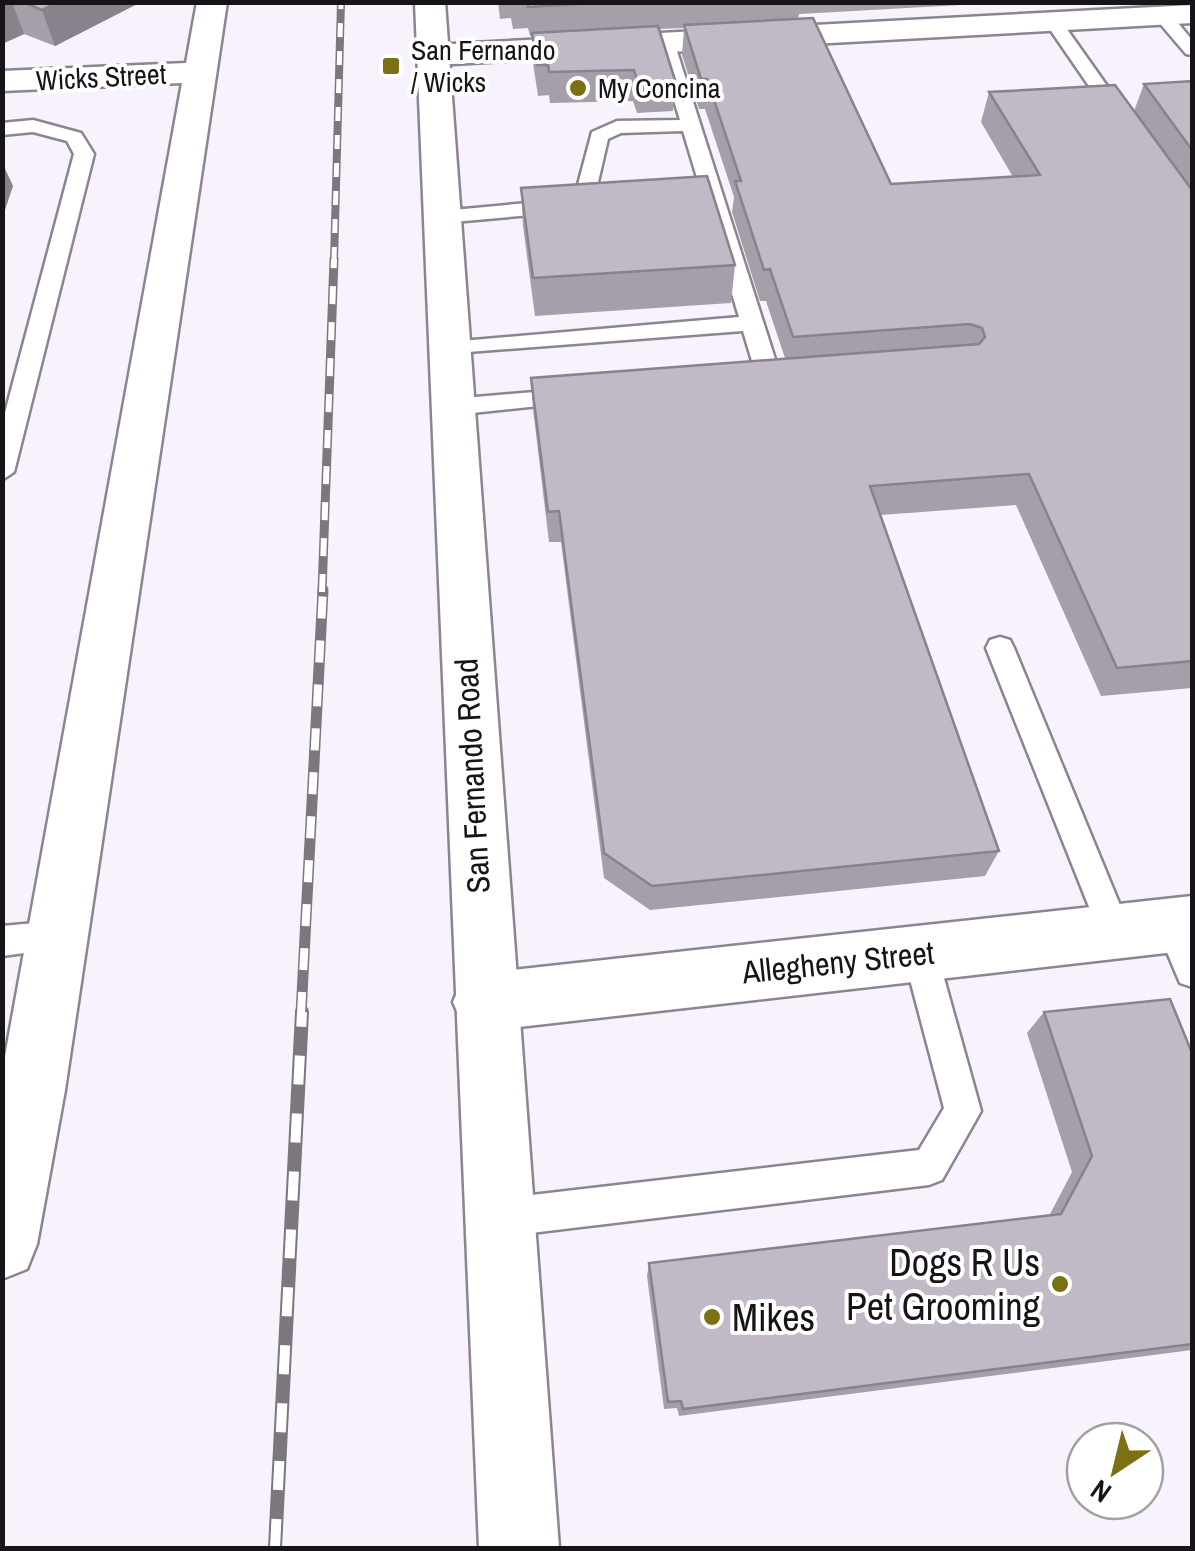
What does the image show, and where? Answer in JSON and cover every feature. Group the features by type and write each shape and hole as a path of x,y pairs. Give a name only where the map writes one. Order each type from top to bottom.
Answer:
{"street":[{"path":"2,1244 17,1092 57,936 212,2"},
{"name":"San Fernando Road","path":"430,2 484,1002 519,1548"},
{"path":"434,55 1178,15"},
{"name":"Wicks Street","path":"2,81 200,72"},
{"name":"Allegheny Street","path":"484,1002 920,953 1168,938"}],"lane":[{"path":"1178,15 1192,50"},
{"path":"1053,22 1128,128"},
{"path":"665,42 771,381"},
{"path":"442,216 565,206 585,194 599,136 617,127 691,125"},
{"path":"2,128 34,126 74,136 84,154 2,472"},
{"path":"450,349 752,323"},
{"path":"453,407 584,396"},
{"path":"1000,648 1168,938"},
{"path":"2,941 57,936"},
{"path":"498,1218 928,1168 963,1111 920,953"}],"building":[{"path":"23,2 57,2 42,10"},
{"path":"528,2 616,2 528,7"},
{"path":"813,18 891,184 1040,175 989,92 1115,85 1192,190 1192,661 1117,668 1029,474 870,486 999,851 652,886 604,853 559,511 548,512 531,378 979,344 985,337 982,328 970,324 793,337 770,269 764,270 735,181 741,181 707,79 701,79 684,25"},
{"path":"658,26 675,80 638,83 634,70 549,72 548,65 537,65 532,33"},
{"path":"1192,81 1192,150 1144,84"},
{"path":"707,176 735,265 533,278 521,188"},
{"path":"1170,999 1192,1053 1192,1344 683,1409 681,1401 668,1402 649,1263 1061,1214 1092,1156 1044,1012"}],"railway":[{"path":"334,261 341,2"},
{"path":"322,592 334,259"},
{"path":"301,1014 323,590"},
{"path":"275,1548 302,1012"}],"place":[{"name":"San Fernando / Wicks","path":"391,66"},
{"name":"My Concina","path":"578,88"},
{"name":"Dogs R Us Pet Grooming","path":"1060,1284"},
{"name":"Mikes","path":"712,1317"}]}
